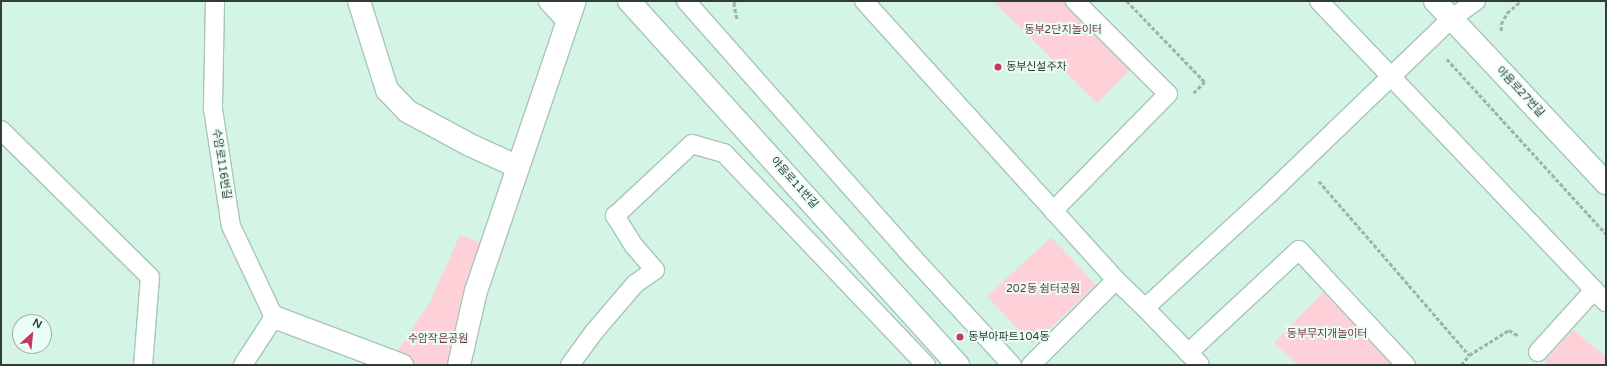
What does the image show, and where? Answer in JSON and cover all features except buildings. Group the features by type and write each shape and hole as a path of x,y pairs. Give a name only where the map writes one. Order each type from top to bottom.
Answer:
{"street":[{"path":"359,1 387,90 407,111 470,145 518,167"},
{"path":"459,365 476,291 571,10 550,1"},
{"name":"야음로11번길","path":"629,1 958,365"},
{"name":"야음로27번길","path":"1434,1 1606,183"},
{"path":"274,317 402,365"}],"lane":[{"name":"수암로116번길","path":"215,1 212,109 231,226 274,317"},
{"path":"686,1 902,245 1012,365"},
{"path":"1053,210 1168,94 1075,1"},
{"path":"1319,1 1600,296 1538,352"},
{"path":"1145,308 1302,162 1451,19 1476,1"},
{"path":"867,2 1116,280 1194,359 1299,250 1406,365"},
{"path":"1,130 150,277 143,365"},
{"path":"570,365 594,332 635,284 654,270 634,246 615,216 692,144 724,154 926,365"},
{"path":"1031,365 1116,280"},
{"path":"243,365 274,317"}],"path":[{"path":"736,1 734,3 737,23"},
{"path":"1445,57 1606,234"},
{"path":"1302,162 1469,355"},
{"path":"1461,365 1469,355 1509,330 1520,336"}],"green space":[{"name":"동부2단지놀이터","path":"993,1 1075,1 1137,64 1097,103"},
{"name":"수암작은공원","path":"460,235 491,247 459,365 402,365 390,360 404,342 430,302"},
{"name":"202동 쉼터공원","path":"1051,237 1096,285 1032,345 987,296"},
{"name":"동부무지개놀이터","path":"1326,289 1406,365 1298,365 1274,343"},
{"path":"1573,330 1606,357 1606,365 1549,365 1545,361"}],"place":[{"name":"동부신설주차","path":"998,67"},
{"name":"동부아파트104동","path":"960,337"}]}
